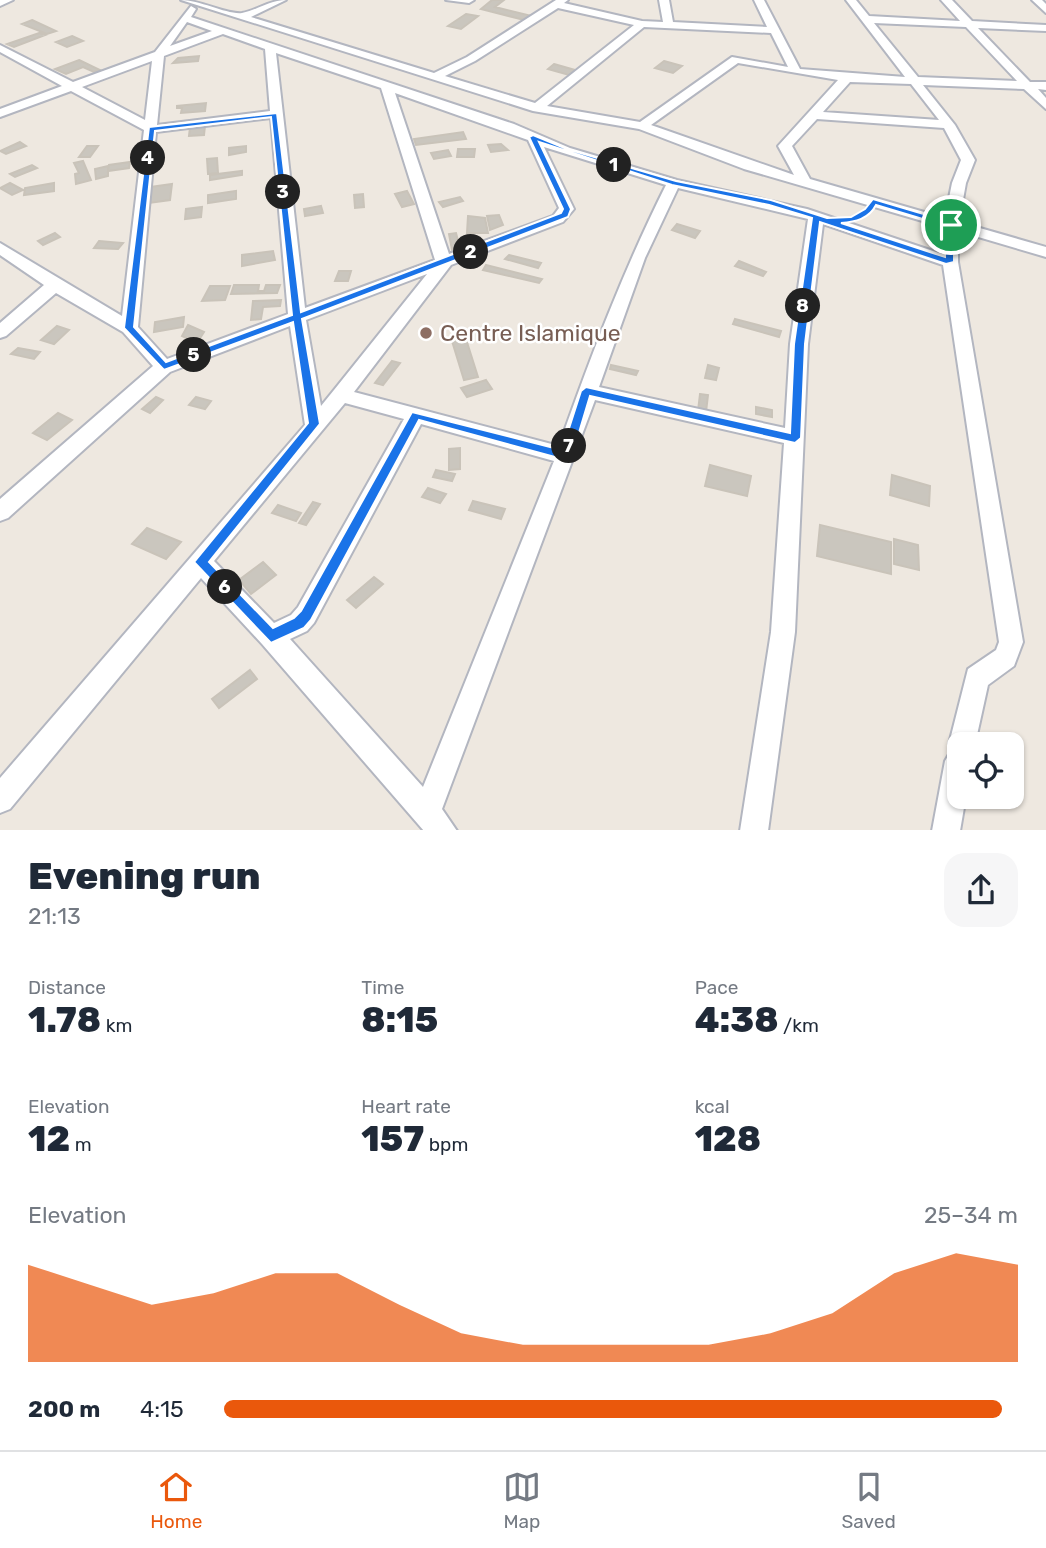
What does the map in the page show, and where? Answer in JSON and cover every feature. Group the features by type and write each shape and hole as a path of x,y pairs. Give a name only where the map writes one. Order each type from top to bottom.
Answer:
{"street":[{"path":"0,3 8,0"},
{"path":"243,16 282,0"},
{"path":"451,0 469,0"},
{"path":"664,0 670,27"},
{"path":"759,0 796,72"},
{"path":"851,0 949,125 968,160 959,183 951,225 950,262 1011,642 1005,657 977,678 965,732"},
{"path":"946,0 971,23 1046,105"},
{"path":"1038,0 1046,10"},
{"path":"129,328 158,56 187,19 190,1 537,108 642,127 709,154 1046,252"},
{"path":"436,76 471,59 561,3 642,24 773,30"},
{"path":"187,19 565,150 674,183 771,203 950,262"},
{"path":"866,19 1046,28"},
{"path":"537,108 642,24"},
{"path":"0,113 225,30"},
{"path":"270,46 297,317 314,424"},
{"path":"0,48 152,129 275,114"},
{"path":"642,127 733,60 847,78 1046,86"},
{"path":"804,181 785,146 847,78"},
{"path":"387,87 444,263"},
{"path":"815,115 949,125"},
{"path":"0,512 164,366 444,263 565,215 567,209 533,137"},
{"path":"200,562 271,636 435,822 566,456 586,391 637,258 674,183"},
{"path":"821,219 853,219 869,211 873,202"},
{"path":"754,830 783,632 799,344 821,219"},
{"path":"0,248 55,285 129,328 164,366"},
{"path":"0,799 314,424 341,396 444,263"},
{"path":"0,332 55,285"},
{"path":"586,391 795,438"},
{"path":"341,396 566,456"},
{"path":"271,636 299,623 306,615 416,415"},
{"path":"946,830 950,809"}],"building":[{"path":"492,0 504,0 495,7 536,17 528,21 481,9"},
{"path":"466,14 478,16 461,29 448,26"},
{"path":"32,20 56,31 47,34 22,24"},
{"path":"39,33 45,35 14,47 7,44"},
{"path":"72,36 83,41 67,47 56,42"},
{"path":"199,56 198,61 173,63 178,58"},
{"path":"79,60 100,70 94,72 83,67 66,74 55,69"},
{"path":"664,61 682,66 673,73 655,68"},
{"path":"554,64 575,70 569,75 548,69"},
{"path":"206,103 205,111 181,113 182,108 177,108 177,106"},
{"path":"205,126 204,135 189,136 190,127"},
{"path":"463,132 466,139 416,145 414,139"},
{"path":"20,142 26,146 6,154 0,151"},
{"path":"501,144 508,150 491,152 488,145"},
{"path":"87,146 98,146 90,157 79,157"},
{"path":"246,146 246,152 229,155 229,148"},
{"path":"458,149 475,149 474,157 457,157"},
{"path":"448,150 451,156 434,159 431,153"},
{"path":"217,158 218,173 208,174 207,159"},
{"path":"83,161 91,180 76,184 75,174 79,173 74,163"},
{"path":"130,162 129,168 108,171 109,165"},
{"path":"32,165 37,168 15,177 10,174"},
{"path":"108,166 108,176 96,179 95,169"},
{"path":"242,171 242,175 210,180 210,175"},
{"path":"10,183 23,190 12,195 0,188"},
{"path":"54,183 54,191 24,195 25,188"},
{"path":"172,184 170,200 148,203 151,187"},
{"path":"236,191 236,199 208,203 208,195"},
{"path":"407,191 414,204 402,207 395,194"},
{"path":"363,194 364,207 355,208 354,195"},
{"path":"460,197 463,201 443,207 439,202"},
{"path":"321,206 323,213 305,216 304,209"},
{"path":"202,207 201,217 185,219 186,209"},
{"path":"499,215 503,225 490,230 487,216"},
{"path":"468,216 485,218 488,233 467,233"},
{"path":"677,224 700,231 695,238 672,230"},
{"path":"55,233 60,237 43,245 38,241"},
{"path":"456,233 460,249 452,250 449,234"},
{"path":"99,241 123,243 118,249 94,248"},
{"path":"273,251 275,260 242,266 242,255"},
{"path":"509,255 541,263 538,268 505,259"},
{"path":"739,261 766,272 763,276 735,266"},
{"path":"486,265 542,279 539,283 483,270"},
{"path":"339,271 351,271 348,281 335,281"},
{"path":"234,285 259,285 258,291 264,291 266,285 280,285 277,293 231,294"},
{"path":"210,286 230,286 225,300 202,301"},
{"path":"281,300 280,306 263,307 261,319 251,320 253,301"},
{"path":"184,317 183,327 154,332 155,322"},
{"path":"735,319 781,331 779,337 733,324"},
{"path":"188,325 204,332 197,343 182,336"},
{"path":"57,326 69,330 54,344 41,340"},
{"path":"466,339 478,377 464,380 452,341"},
{"path":"18,348 40,352 34,359 11,354"},
{"path":"392,361 400,363 383,385 375,383"},
{"path":"611,365 638,371 636,375 610,369"},
{"path":"708,365 719,368 716,380 705,378"},
{"path":"486,380 492,389 467,397 461,388"},
{"path":"700,394 708,395 706,412 698,411"},
{"path":"156,397 163,400 150,413 142,409"},
{"path":"196,397 211,401 205,409 189,405"},
{"path":"756,407 772,410 772,417 756,414"},
{"path":"58,413 72,420 47,440 33,433"},
{"path":"460,448 460,469 449,470 449,449"},
{"path":"710,465 751,476 747,496 705,486"},
{"path":"436,470 455,474 452,481 433,477"},
{"path":"892,475 930,486 929,506 890,495"},
{"path":"428,488 446,494 440,503 422,497"},
{"path":"473,501 505,509 501,519 469,510"},
{"path":"313,502 320,504 306,525 299,523"},
{"path":"278,505 301,513 296,521 272,513"},
{"path":"820,525 891,542 891,574 817,556"},
{"path":"147,528 181,542 166,559 132,544"},
{"path":"894,539 918,545 919,570 894,564"},
{"path":"263,562 276,575 251,594 239,580"},
{"path":"374,577 383,584 356,608 347,600"},
{"path":"250,670 257,679 219,708 212,699"}],"place":[{"name":"Centre Islamique","path":"426,333"}],"route":[{"path":"951,225 873,202 869,211 853,219 842,222 826,221 802,212 771,203 674,183 565,150 533,137 567,209 565,215 297,317 275,114 152,129 129,328 164,366 297,317 314,424 200,562 271,636 299,623 306,615 416,415 566,456 586,391 795,438 799,344 807,271 816,217 826,221 872,235 950,262 948,247 951,225"}]}
